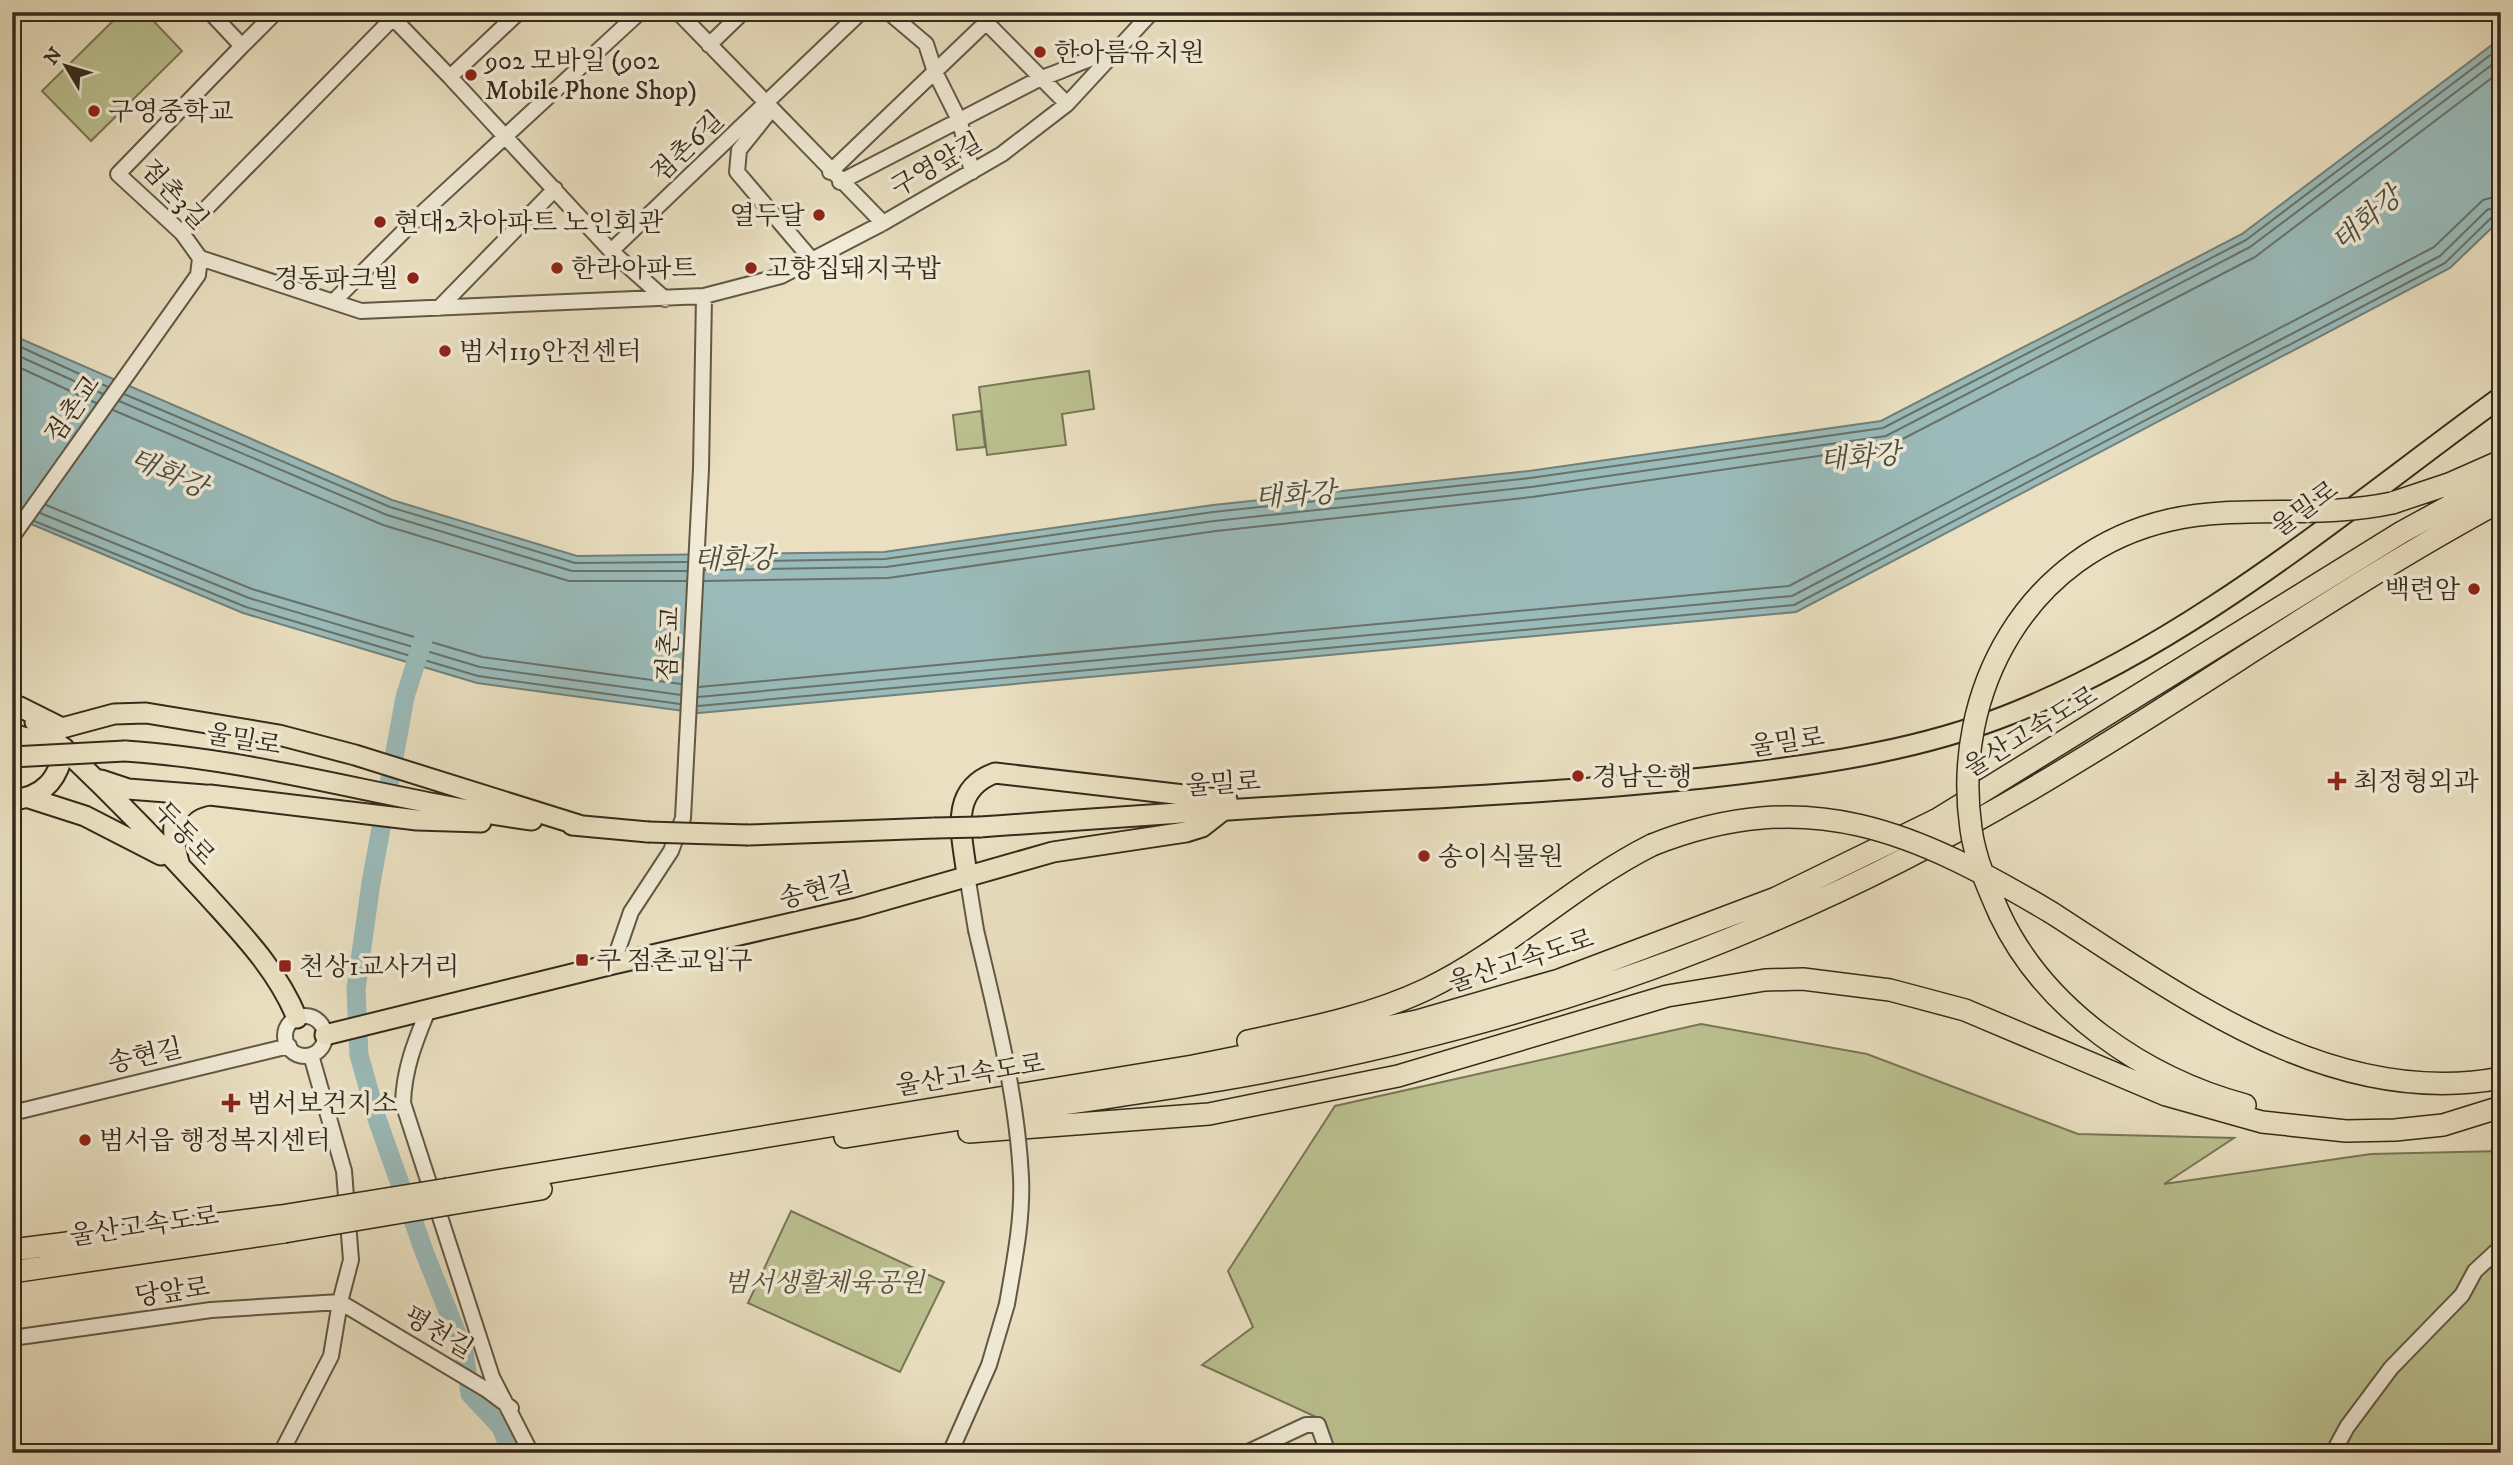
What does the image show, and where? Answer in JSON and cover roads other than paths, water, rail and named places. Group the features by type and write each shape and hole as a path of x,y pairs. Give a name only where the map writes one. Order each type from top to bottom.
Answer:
{"highway":[{"path":"2501,461 2449,484 2392,503 2343,511 2223,513 2169,520 2103,544 2041,593 1993,661 1970,743 1968,774 1971,831 1982,870 2000,915 2020,952 2056,996 2117,1046 2189,1085 2230,1101 2313,1119 2356,1121 2441,1116 2501,1107"},
{"name":"울산고속도로","path":"449,1197 1345,1037 1465,1008 1572,975 1776,898 1938,820 2391,539 2501,478"},
{"name":"울산고속도로","path":"449,1197 922,1128 1224,1079 1372,1050 1499,1017 1692,954 1838,891 1987,815 2095,751 2379,571 2501,501"},
{"path":"1122,1077 1145,1062 1333,1023 1404,999 1484,956 1600,874 1652,845 1706,827 1770,818 1825,818 1855,823 1941,851 2052,913 2218,1017 2302,1056 2356,1072 2414,1081 2465,1083 2501,1078"},
{"path":"922,1128 961,1133 1209,1114 1398,1076 1667,996 1765,980 1803,979 1890,990 1965,1010 2166,1096 2262,1122 2333,1130 2395,1130 2443,1125 2501,1107"},
{"path":"283,1224 449,1197"},
{"name":"울산고속도로","path":"14,1250 283,1224"},
{"name":"울산고속도로","path":"15,1273 283,1224"}],"main road":[{"path":"2444,439 2501,384"},
{"name":"울밀로","path":"582,826 648,832 748,835 980,827 1225,809 1622,788 1814,765 1960,731 2007,716 2079,683 2191,621 2501,397"},
{"path":"16,704 62,727 128,712 161,714 279,735 355,755 582,826"},
{"name":"두동로","path":"16,704 93,777 180,866 259,953 286,991 297,1018"},
{"path":"21,799 49,786 67,752 67,744 71,738 104,716"},
{"path":"12,734 67,752"},
{"name":"울밀로","path":"12,757 125,751 208,757 354,786 418,811"},
{"path":"967,875 961,810 964,797 980,778 995,773 1275,806"},
{"path":"93,777 136,790 210,795 342,810 418,811 582,826"},
{"path":"180,866 171,836 172,824 190,801 210,795"},
{"path":"21,799 85,816 180,866"},
{"name":"송현길","path":"613,964 857,908 1053,852 1186,832 1212,822 1225,809"},
{"path":"332,1033 613,964"}],"street":[{"path":"210,12 242,46 276,12"},
{"path":"450,76 519,12"},
{"path":"332,302 419,216 640,12"},
{"path":"678,12 835,177 883,223"},
{"path":"709,45 743,12"},
{"name":"점촌6길","path":"611,251 768,107 862,12"},
{"path":"892,12 893,16 926,44 935,72 960,122 972,172"},
{"path":"835,177 935,72 981,18 997,12"},
{"name":"구영앞길","path":"200,258 361,311 704,296 781,275 883,223 1002,154 1068,104 1152,12"},
{"path":"182,233 391,15 611,251 665,299"},
{"path":"981,18 1068,104"},
{"name":"점촌3길","path":"200,258 182,233 118,174 242,46"},
{"path":"835,177 960,122 1041,78 1064,72 1096,57 1115,54"},
{"path":"768,107 739,150 737,172 812,260"},
{"path":"439,308 555,189"},
{"name":"점촌교","path":"12,537 198,275 200,258"},
{"name":"점촌교","path":"613,964 631,912 671,851 683,818 699,499 704,296"},
{"path":"956,1449 989,1365 1007,1304 1018,1240 1021,1178 1004,1050 976,930 967,875"},
{"name":"평천길","path":"428,1010 403,1079 403,1104 492,1377 511,1408 531,1453"},
{"path":"297,1018 316,1019 332,1033 321,1048 311,1055 298,1055 289,1046 286,1034 297,1018"},
{"name":"송현길","path":"12,1113 289,1046"},
{"path":"281,1453 331,1356 351,1259 344,1171 311,1055"},
{"path":"2333,1453 2347,1427 2391,1368 2462,1295 2475,1271 2501,1247"},
{"name":"평천길","path":"340,1302 487,1390 511,1408"},
{"name":"당앞로","path":"12,1338 211,1310 340,1302"},
{"path":"1246,1453 1306,1424 1318,1425 1328,1453"}],"water":[{"name":"태화강","path":"2501,38 2501,219 2450,268 1796,612 699,713 477,683 243,613 12,516 12,335 392,500 577,556 884,552 1213,505 1529,471 1881,421 2242,234"}],"waterway":[{"path":"423,640 405,697 371,883 356,989 359,1055 377,1119 425,1254 464,1351 470,1394 501,1427 511,1453"}],"place":[{"name":"한아름유치원","path":"1040,52"},
{"name":"902 모바일 (902 Mobile Phone Shop)","path":"471,75"},
{"name":"구영중학교","path":"94,111"},
{"name":"열두달","path":"819,215"},
{"name":"현대2차아파트 노인회관","path":"380,222"},
{"name":"한라아파트","path":"557,268"},
{"name":"고향집돼지국밥","path":"751,268"},
{"name":"경동파크빌","path":"413,278"},
{"name":"범서119안전센터","path":"445,351"},
{"name":"백련암","path":"2474,589"},
{"name":"경남은행","path":"1578,776"},
{"name":"최정형외과","path":"2337,781"},
{"name":"송이식물원","path":"1424,856"},
{"name":"구 점촌교입구","path":"582,960"},
{"name":"천상1교사거리","path":"285,966"},
{"name":"범서보건지소","path":"231,1103"},
{"name":"범서읍 행정복지센터","path":"85,1140"}],"park label":[{"name":"범서생활체육공원","path":"824,1282"}]}
